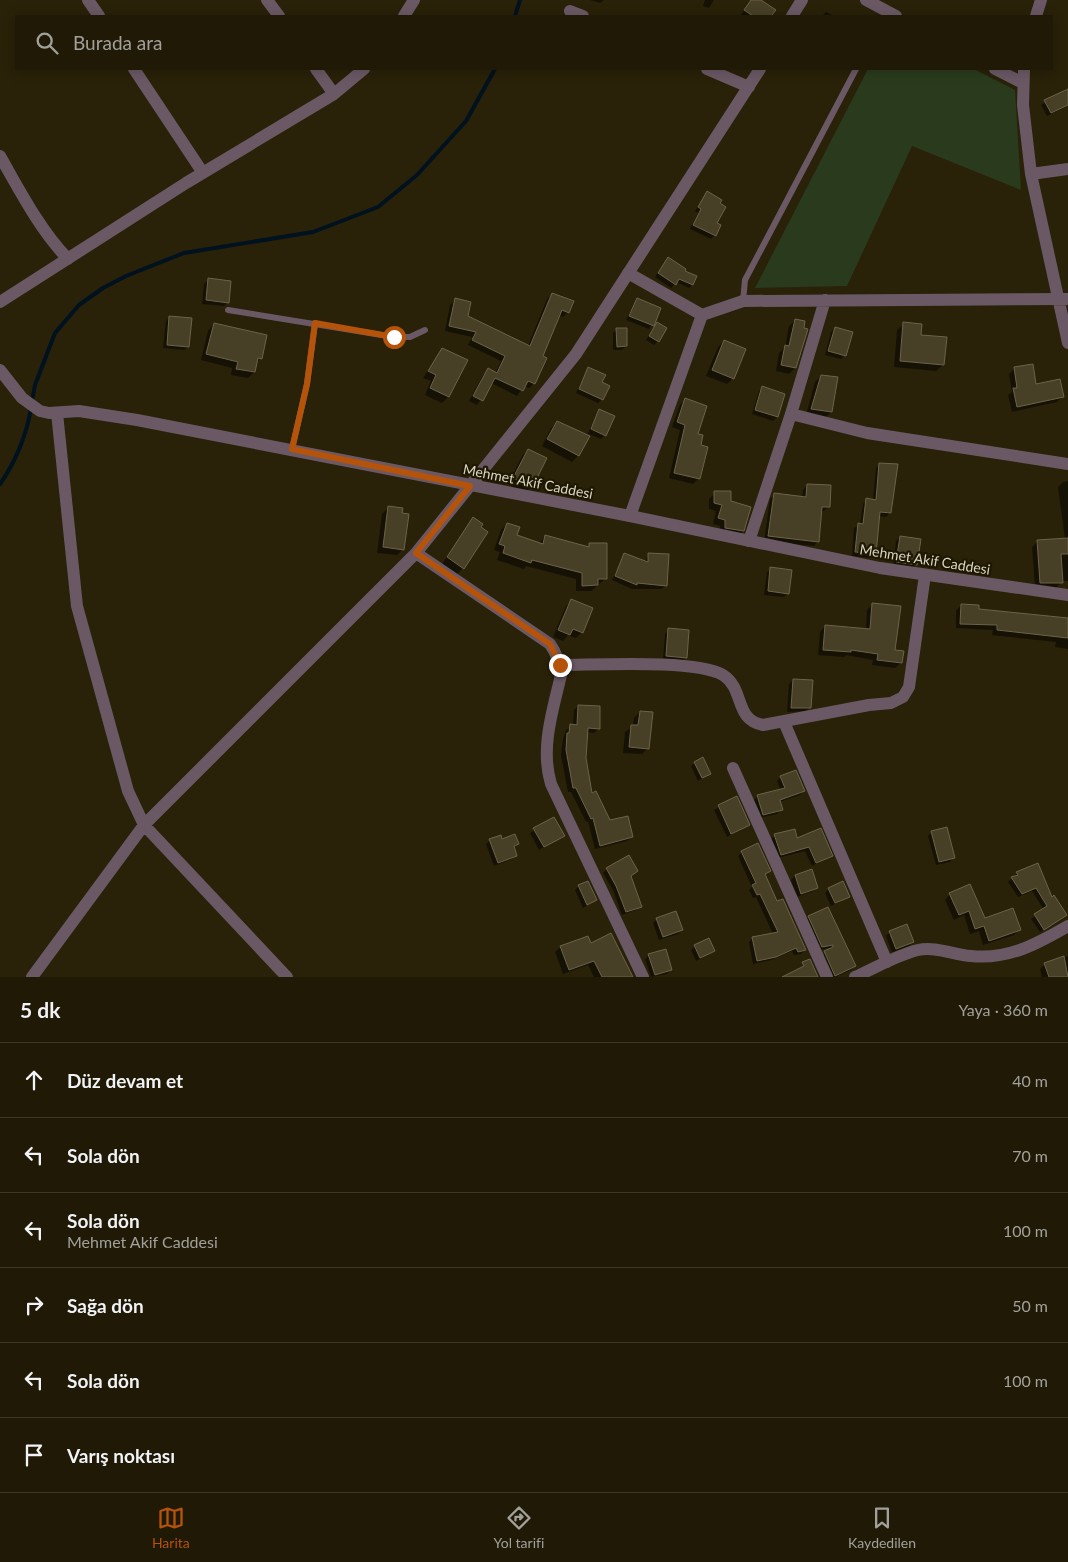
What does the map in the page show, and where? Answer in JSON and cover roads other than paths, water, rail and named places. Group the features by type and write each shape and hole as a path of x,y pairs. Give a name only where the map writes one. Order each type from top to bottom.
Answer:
{"street":[{"path":"88,0 98,15"},
{"path":"267,0 278,15"},
{"path":"405,15 414,0"},
{"path":"793,15 802,0"},
{"path":"866,0 889,14"},
{"path":"1036,15 1041,0"},
{"path":"570,11 580,15"},
{"path":"135,70 203,173"},
{"path":"317,70 334,94"},
{"path":"0,302 203,173 334,94 363,70"},
{"path":"709,70 749,86"},
{"path":"32,977 144,826 416,553 576,354 759,70"},
{"path":"997,70 1023,83"},
{"path":"1024,70 1024,128 1031,174 1063,300 1068,343"},
{"path":"2,164 68,259"},
{"path":"1031,174 1068,169"},
{"path":"628,273 702,315 743,301 1063,300"},
{"path":"749,540 792,414 825,300"},
{"path":"630,516 702,315"},
{"name":"Mehmet Akif Caddesi","path":"0,370 28,403 40,411 57,413 79,411 106,415 292,449 470,486 926,575 1068,595"},
{"path":"57,413 77,606 128,792 144,826 287,977"},
{"path":"792,414 867,434 1068,464"},
{"path":"416,553 550,644 560,665 561,675 546,752 551,784 643,977"},
{"path":"560,665 669,665 712,671 720,674 733,684 742,711 751,721 763,725 869,705 891,703 903,697 909,687 926,575"},
{"path":"784,722 887,962"},
{"path":"733,768 827,977"},
{"path":"855,977 918,950 928,949 971,956 1003,955 1033,946 1068,926"}],"lane":[{"path":"743,301 745,280 855,70"},
{"path":"228,310 394,337 410,337 425,330"},
{"path":"292,449 307,384 315,323"}],"waterway":[{"path":"515,15 520,0"},
{"path":"32,401 35,385 55,333 79,305 103,288 126,276 184,253 313,232 378,207 417,175 466,121 494,70"},
{"path":"0,484 20,448 31,408"}]}
